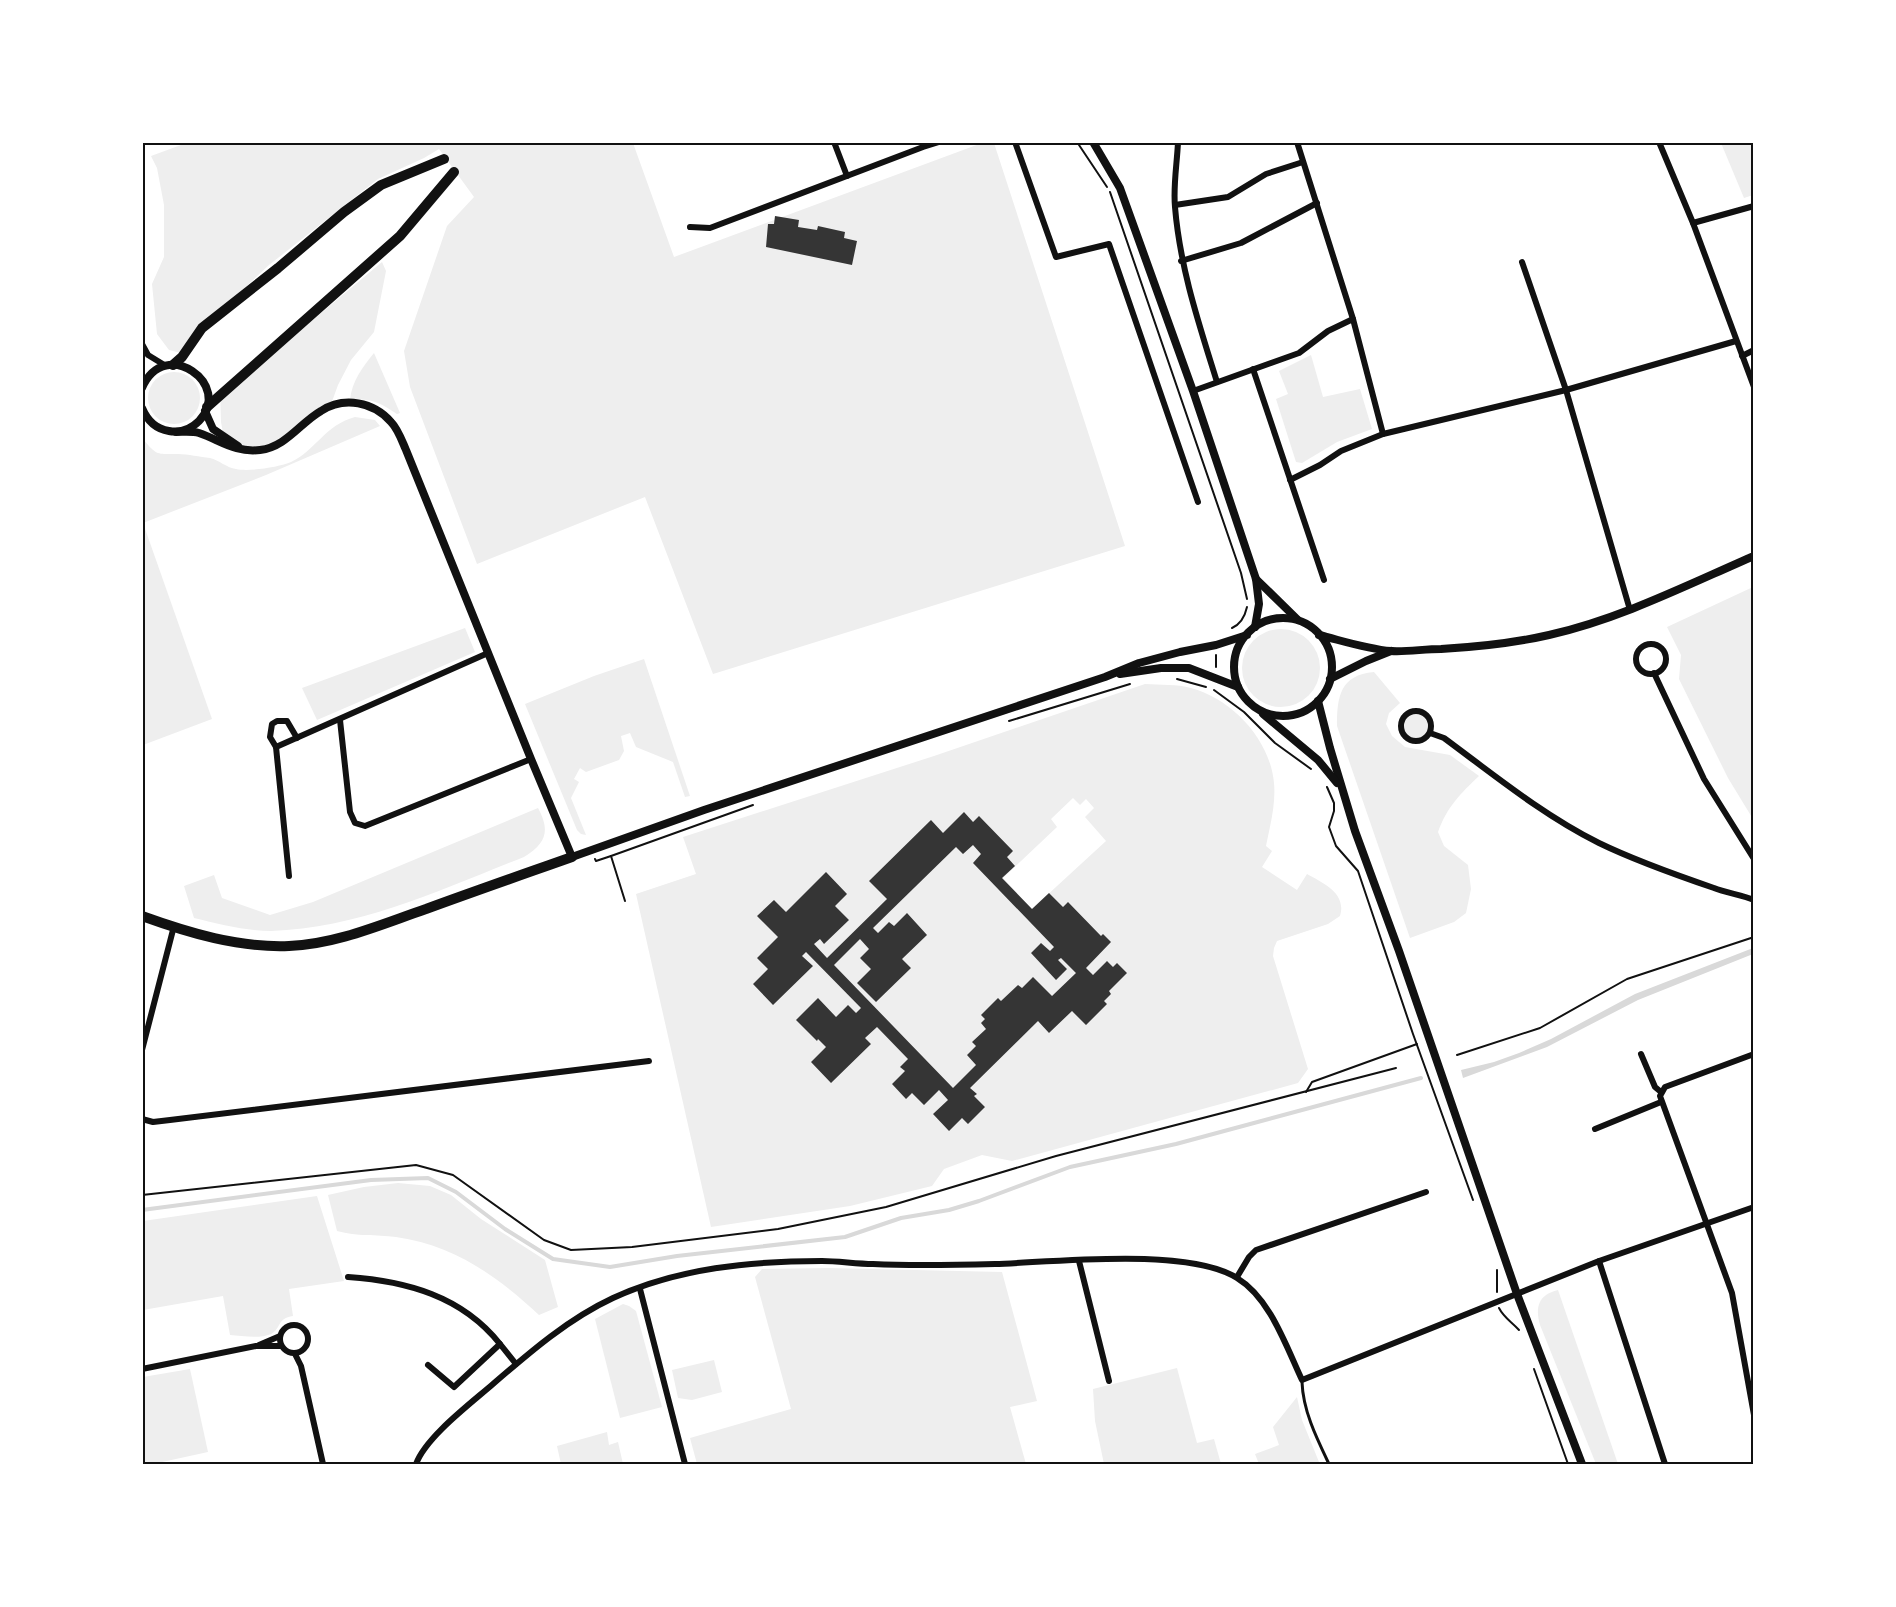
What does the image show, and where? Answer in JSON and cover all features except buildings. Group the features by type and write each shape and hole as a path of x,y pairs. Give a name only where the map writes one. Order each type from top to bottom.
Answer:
{"main road":[{"path":"169,365 182,357 202,328 344,212 381,185 441,161"},
{"path":"206,409 405,231 454,172"},
{"path":"142,916 219,939 251,945 290,946 318,943 368,930 572,856"}],"street":[{"path":"834,142 847,176"},
{"path":"690,227 710,228 939,142"},
{"path":"1015,142 1056,257 1108,244 1198,502"},
{"path":"1093,142 1120,188 1193,391 1256,579 1259,604 1256,627"},
{"path":"1178,142 1175,205 1181,261 1188,291 1217,382"},
{"path":"1297,142 1353,319 1383,434"},
{"path":"1659,142 1693,223 1754,387"},
{"path":"1175,205 1228,197 1266,174 1303,162"},
{"path":"142,197 142,239"},
{"path":"1181,261 1241,243 1317,203"},
{"path":"1693,223 1754,206"},
{"path":"1521,262 1566,390 1630,610"},
{"path":"1193,391 1299,353 1328,331 1353,319"},
{"path":"1290,480 1341,451 1383,434 1566,390 1736,341"},
{"path":"142,344 148,355 158,363 188,368 200,376 207,390 206,409 213,429 241,448"},
{"path":"1742,356 1754,351"},
{"path":"142,388 151,374 169,365"},
{"path":"1253,369 1324,580"},
{"path":"142,408 154,425 163,430 196,432 228,447 259,450 273,447 320,411 336,404 357,402 376,408 392,422 406,450 572,856 1105,677 1139,663 1216,645 1247,635"},
{"path":"176,432 192,427 200,420 206,409"},
{"path":"1319,635 1391,651 1470,648 1550,635 1630,610 1754,556"},
{"path":"1256,579 1300,622"},
{"path":"1258,710 1279,716 1290,716 1310,708 1326,691 1330,680 1330,656 1319,635 1311,627 1289,619 1277,619 1256,627 1247,635 1236,654 1234,665 1238,687 1246,700 1258,710 1318,760 1332,775 1344,795"},
{"path":"1656,644 1665,654 1663,668 1654,673 1645,672 1637,665 1636,656 1641,647 1646,645 1656,644"},
{"path":"1330,680 1391,651"},
{"path":"1180,652 1189,668"},
{"path":"276,747 488,653"},
{"path":"1105,677 1161,668 1189,668 1238,687"},
{"path":"1654,673 1704,779 1754,859"},
{"path":"1318,701 1344,795 1517,1294 1582,1464"},
{"path":"1411,712 1421,712 1429,718 1430,733 1418,741 1408,739 1402,731 1402,721 1411,712"},
{"path":"340,720 350,812 355,823 365,826 531,759"},
{"path":"289,876 276,747 270,736 272,724 277,721 287,721 297,738"},
{"path":"1430,733 1444,738 1542,810 1599,843 1662,870 1732,895 1752,897"},
{"path":"142,1050 174,926"},
{"path":"1641,1054 1655,1087 1661,1092"},
{"path":"1754,1054 1665,1087 1661,1092 1661,1101 1732,1293 1754,1415"},
{"path":"142,1119 153,1122 649,1061"},
{"path":"1595,1129 1661,1101"},
{"path":"1237,1277 1256,1250 1426,1192"},
{"path":"416,1464 425,1447 454,1418 560,1328 613,1298 663,1280 717,1267 823,1261 976,1265 1175,1260 1213,1268 1237,1277 1256,1293 1263,1301 1302,1380 1599,1261 1754,1207"},
{"path":"1079,1261 1109,1381"},
{"path":"1599,1261 1665,1464"},
{"path":"348,1277 380,1280 428,1292 473,1316 516,1364"},
{"path":"640,1289 685,1464"},
{"path":"256,1346 280,1336 288,1326 302,1327 308,1334 308,1338 301,1366"},
{"path":"280,1336 281,1346 287,1352 295,1354 303,1351"},
{"path":"428,1365 454,1387 500,1344"},
{"path":"142,1368 256,1346 281,1346"},
{"path":"295,1354 301,1366 323,1464"}],"lane":[{"path":"1302,1380 1302,1394 1309,1418 1329,1464"}],"path":[{"path":"1077,142 1109,192 1241,573 1248,603 1245,616 1236,626 1225,631"},
{"path":"1212,688 1216,677 1216,645"},
{"path":"1170,678 1212,688 1244,712 1275,743 1312,770"},
{"path":"999,723 1132,683"},
{"path":"1325,785 1334,803 1329,827 1336,846 1358,871 1475,1205"},
{"path":"625,901 611,856 763,802"},
{"path":"1457,1055 1540,1028 1627,980 1754,938"},
{"path":"1306,1092 1312,1082 1417,1044"},
{"path":"142,1195 416,1165 453,1175 544,1240 571,1250 632,1247 778,1229 885,1207 1056,1156 1396,1068"},
{"path":"1497,1269 1496,1303 1504,1317 1520,1331"},
{"path":"1532,1364 1568,1464"}],"shaded area":[{"path":"189,142 633,143 674,257 982,143 994,143 1125,546 713,674 645,497 477,564 410,387 404,351 447,226 474,197 439,149 378,179 269,265 201,329 185,354 169,350 157,334 152,284 164,257 164,205 157,168 151,156"},
{"path":"1721,143 1753,143 1753,195 1744,198"},
{"path":"382,262 386,271 374,332 351,360 330,407 298,433 254,449 239,445 223,433 220,390 247,375"},
{"path":"374,353 400,413 397,414 375,402 350,400 355,381"},
{"path":"1311,355 1323,397 1360,389 1372,429 1337,442 1302,463 1296,462 1276,399 1288,394 1279,371"},
{"path":"174,372 184,374 192,380 198,388 200,398 198,408 192,416 184,422 174,424 164,422 156,416 150,408 148,398 150,388 156,380 164,374"},
{"path":"355,417 375,420 380,426 266,475 143,523 143,439 151,449 158,453 186,454 217,460 242,470 256,469 291,462 336,426"},
{"path":"143,523 212,719 142,745"},
{"path":"1753,587 1753,819 1728,778 1679,679 1681,655 1667,627"},
{"path":"465,628 475,652 317,720 302,688"},
{"path":"1281,629 1296,632 1308,641 1317,653 1320,668 1317,683 1308,695 1296,704 1281,707 1266,704 1254,695 1245,683 1242,668 1245,653 1254,641 1266,632"},
{"path":"644,659 690,796 685,797 673,762 636,747 630,733 621,736 624,751 619,760 586,772 580,768 574,779 579,782 571,798 586,835 581,834 577,830 525,704"},
{"path":"1374,672 1400,703 1389,713 1386,724 1392,736 1405,747 1450,755 1479,776 1455,801 1438,832 1444,846 1468,865 1471,889 1466,913 1454,922 1410,938 1337,726 1340,697 1347,683 1363,674"},
{"path":"1145,684 1191,688 1221,701 1234,711 1257,737 1265,751 1274,783 1273,807 1266,846 1272,851 1262,867 1297,890 1307,874 1332,890 1340,901 1340,916 1328,924 1277,941 1274,948 1273,956 1308,1069 1298,1083 1012,1161 982,1155 944,1169 932,1186 850,1206 711,1227 636,894 696,874 683,837 934,756","holes":["1073,798 1080,805 1086,799 1094,808 1085,817 1106,841 1032,909 1003,878 1057,827 1051,819"]},
{"path":"1416,714 1424,718 1428,726 1424,734 1416,738 1408,734 1404,726 1408,718"},
{"path":"538,808 544,823 544,836 538,847 524,857 432,894 337,923 262,931 194,918 184,886 214,875 222,898 270,915 313,902"},
{"path":"1753,948 1753,954 1638,1000 1547,1047 1463,1078 1461,1070 1519,1053 1551,1039 1635,994"},
{"path":"398,1183 430,1186 451,1195 481,1219 545,1260 558,1307 539,1315 491,1275 437,1247 396,1237 337,1231 328,1195 364,1187"},
{"path":"317,1196 344,1281 289,1289 293,1316 284,1319 271,1334 256,1337 230,1335 223,1296 143,1310 143,1221"},
{"path":"828,1268 1002,1272 1037,1401 1010,1407 1026,1464 697,1464 690,1438 791,1409 755,1277 762,1269"},
{"path":"1558,1290 1618,1464 1596,1464 1540,1325 1538,1307 1542,1299"},
{"path":"623,1304 636,1311 662,1407 620,1418 595,1319"},
{"path":"714,1360 722,1392 692,1400 678,1398 672,1370"},
{"path":"1177,1368 1197,1443 1214,1439 1221,1464 1104,1464 1095,1421 1093,1389"},
{"path":"190,1369 208,1452 153,1464 143,1464 143,1377"},
{"path":"1297,1397 1302,1420 1319,1462 1259,1464 1255,1454 1279,1445 1273,1427"},
{"path":"607,1432 609,1445 618,1442 623,1464 561,1464 557,1446"}],"waterway":[{"path":"142,1210 371,1180 428,1178 456,1192 505,1229 553,1259 610,1267 677,1256 845,1237 901,1218 949,1210 979,1201 1070,1167 1176,1144 1421,1078"}]}
